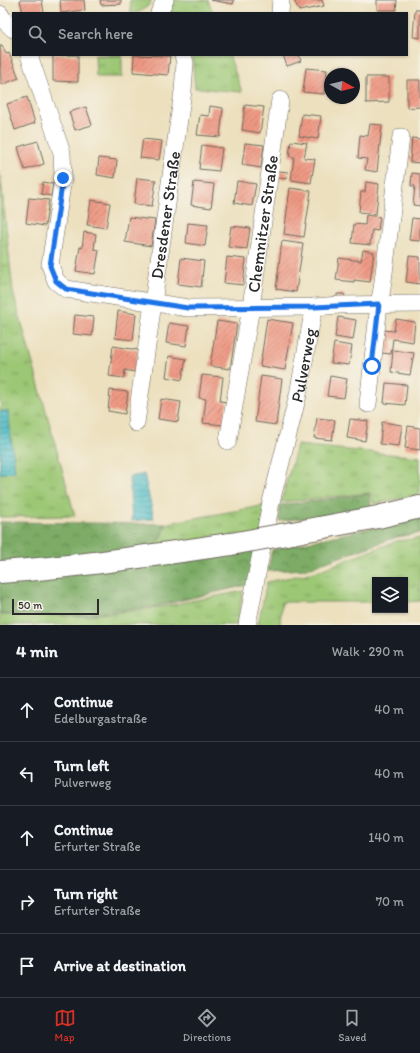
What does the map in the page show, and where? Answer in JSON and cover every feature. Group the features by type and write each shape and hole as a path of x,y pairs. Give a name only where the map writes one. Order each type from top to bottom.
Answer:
{"main road":[{"path":"0,572 135,558 231,544 378,517 420,507"}],"street":[{"path":"159,12 165,0"},
{"path":"280,12 281,0"},
{"path":"29,56 62,153 63,178 50,266 56,281 66,289 188,308 314,307"},
{"name":"Dresdener Straße","path":"136,423 183,91 185,63 183,56"},
{"name":"Chemnitzer Straße","path":"228,441 251,307 280,100"},
{"path":"368,404 379,304 401,137"},
{"name":"Pulverweg","path":"247,625 271,502 298,395 314,307 420,304"}],"green space":[{"path":"130,0 152,0 144,10 131,12"},
{"path":"170,0 208,0 213,12 168,12"},
{"path":"95,56 122,56 122,77 96,77"},
{"path":"192,56 229,56 242,92 195,88"},
{"path":"0,171 13,292 75,516 0,517"},
{"path":"297,445 420,457 420,494 374,504 370,493 281,502"},
{"path":"369,494 372,510 279,521 280,505"},
{"path":"267,505 261,535 155,551 168,523"},
{"path":"420,517 420,533 397,537 306,569 268,571 272,550"},
{"path":"0,522 166,524 153,551 0,567"},
{"path":"420,538 420,601 408,602 408,577 372,577 372,602 282,602 280,625 258,625 267,582 315,572 397,541"},
{"path":"260,543 251,584 153,607 79,615 0,614 0,572"},
{"path":"243,591 237,625 0,625 0,615 82,616 150,609"}],"water":[{"path":"0,411 8,411 15,471 0,474"},
{"path":"144,474 154,519 132,521 129,477"}],"building":[{"path":"20,0 42,0 44,12 23,12"},
{"path":"60,0 84,0 85,10 61,12"},
{"path":"100,0 121,0 121,4 101,5"},
{"path":"210,0 234,0 233,4"},
{"path":"294,0 322,0 324,6 299,11"},
{"path":"377,0 397,0 396,10 377,10"},
{"path":"415,10 420,10 420,38 413,37"},
{"path":"2,45 6,54 9,53 19,78 1,85 0,46"},
{"path":"53,56 78,56 78,82 53,81"},
{"path":"134,56 170,56 168,75 133,72"},
{"path":"283,56 299,56 301,61 287,66"},
{"path":"306,68 324,70 324,94 303,92"},
{"path":"366,77 389,77 389,102 366,103"},
{"path":"407,80 420,80 420,107 407,108"},
{"path":"27,97 35,123 15,130 7,104"},
{"path":"245,105 264,107 260,133 242,130"},
{"path":"210,106 223,108 220,137 197,135 200,115 209,116"},
{"path":"86,107 92,125 75,130 69,112"},
{"path":"302,114 321,116 318,139 299,136"},
{"path":"370,124 382,125 377,172 365,170 367,159 358,158 360,135 368,136"},
{"path":"412,138 420,139 420,163 410,162"},
{"path":"143,139 162,141 159,160 140,158"},
{"path":"38,141 44,164 25,170 18,147"},
{"path":"291,141 307,143 304,158 315,159 311,183 291,180 294,157 289,156"},
{"path":"245,143 264,145 261,168 242,165"},
{"path":"202,145 222,148 219,171 199,169"},
{"path":"99,158 117,160 115,178 97,175"},
{"path":"279,171 288,172 287,179 278,178"},
{"path":"412,173 420,174 420,206 413,205 415,186 411,186"},
{"path":"137,178 156,180 152,206 134,204"},
{"path":"237,181 256,184 252,206 234,203"},
{"path":"43,182 53,184 51,196 41,194"},
{"path":"194,182 214,184 211,208 191,205"},
{"path":"366,182 379,184 376,214 359,212 361,192 365,192"},
{"path":"290,188 311,191 304,237 284,234"},
{"path":"29,198 49,200 45,226 26,223"},
{"path":"91,200 110,203 106,228 87,225"},
{"path":"366,215 380,217 378,231 372,230 370,245 352,243 354,224 365,225"},
{"path":"129,217 155,220 151,246 125,242"},
{"path":"412,218 420,219 420,241 409,240"},
{"path":"188,223 208,225 205,246 186,243"},
{"path":"231,226 250,228 247,249 228,247"},
{"path":"84,232 96,234 94,249 99,250 95,274 76,271 80,247 82,248"},
{"path":"282,241 303,244 296,292 276,289"},
{"path":"363,250 374,252 370,282 336,280 339,258 361,261"},
{"path":"409,256 420,257 420,284 406,282"},
{"path":"227,257 246,259 243,285 224,283"},
{"path":"181,258 204,261 201,287 178,284"},
{"path":"337,294 344,294 345,298 337,299"},
{"path":"118,311 136,314 133,340 115,338"},
{"path":"75,315 94,317 92,336 73,334"},
{"path":"338,317 356,320 353,340 335,337"},
{"path":"267,319 293,323 285,370 260,366"},
{"path":"396,319 415,322 413,342 393,339 391,354 381,353 383,330 394,331"},
{"path":"217,321 237,324 230,369 210,366"},
{"path":"169,323 189,326 186,346 166,343"},
{"path":"334,343 352,346 349,365 331,363"},
{"path":"113,346 138,350 135,372 125,370 124,378 109,376"},
{"path":"393,350 414,353 410,375 391,372"},
{"path":"169,356 186,359 182,380 166,377"},
{"path":"202,375 223,377 220,401 227,402 224,425 203,423 206,399 199,398"},
{"path":"261,376 282,379 276,425 255,422"},
{"path":"330,376 347,379 344,398 327,396"},
{"path":"386,383 407,385 405,405 384,403"},
{"path":"110,390 128,392 125,414 108,411"},
{"path":"161,399 181,402 178,422 158,419"},
{"path":"317,418 335,420 332,440 314,438"},
{"path":"350,419 368,421 365,441 347,438"},
{"path":"382,422 402,425 399,446 380,444"},
{"path":"408,426 420,428 420,450 405,448"}],"route":[{"path":"63,178 50,266 56,281 66,289 188,308 314,307 379,304 372,366"}]}
